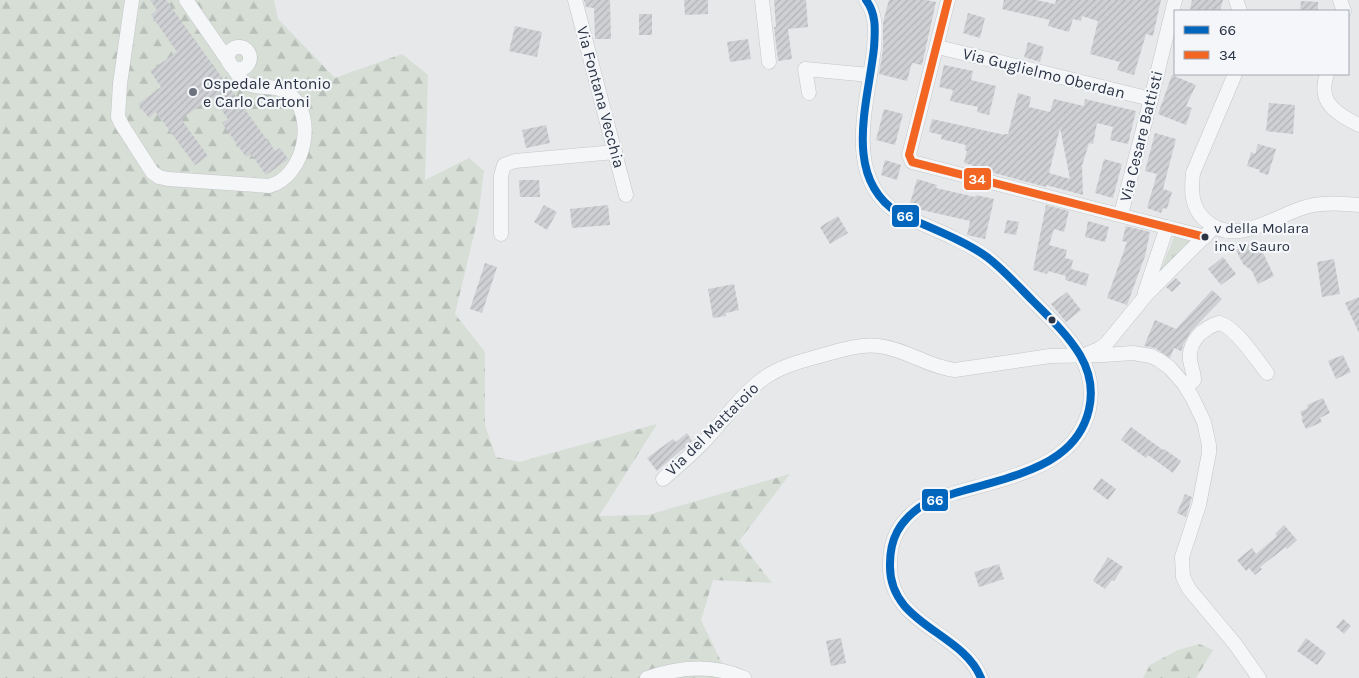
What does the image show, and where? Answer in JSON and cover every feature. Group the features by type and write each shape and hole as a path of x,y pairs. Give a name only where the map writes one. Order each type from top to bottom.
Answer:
{"street":[{"path":"132,0 120,84 118,117 152,172 155,175 168,178 269,186 278,184 298,163 304,138 300,110 295,100 287,92 277,88 250,86 243,82 186,0"},
{"name":"Via Fontana Vecchia","path":"575,0 626,195"},
{"path":"762,0 769,62"},
{"path":"866,0 872,9 876,29 862,143 865,169 870,182 878,195 898,214 986,256 1005,272 1060,328 1081,356 1089,377 1091,404 1086,423 1071,444 1056,457 1033,468 929,502 905,519 895,534 890,565 895,592 899,600 908,611 966,656 981,678"},
{"path":"948,0 938,47 909,155 915,164 1167,226 1209,232 1238,232 1310,206 1327,204 1359,205"},
{"name":"Via Cesare Battisti","path":"1121,214 1175,0"},
{"name":"Via Guglielmo Oberdan","path":"938,47 1151,99"},
{"path":"809,93 805,69 870,75"},
{"path":"1209,232 1194,205 1192,180 1198,160 1235,75"},
{"path":"1327,75 1324,90 1329,104 1338,114 1359,125"},
{"path":"501,234 501,176 504,165 516,161 615,152"},
{"path":"1142,299 1167,226"},
{"path":"1081,356 1097,351 1102,347 1142,299 1209,232"},
{"path":"1184,384 1194,380 1190,353 1196,338 1206,328 1219,323 1226,325 1235,333 1267,373"},
{"name":"Via del Mattatoio","path":"663,479 699,447 758,383 774,372 810,358 850,347 879,346 904,352 945,368 960,370 1035,358 1143,354 1163,362 1184,384 1204,422 1210,448 1200,505 1182,557 1183,577 1189,589 1235,644 1259,678"},
{"path":"647,678 673,670 705,668 720,670 744,678"}],"green space":[{"path":"0,0 274,0 278,19 335,78 402,54 428,75 425,180 469,158 484,171 478,217 455,314 485,352 485,425 496,457 519,462 657,424 599,516 648,515 790,474 739,541 772,583 713,580 701,620 729,678 0,678"},
{"path":"1175,235 1191,240 1159,274"},
{"path":"1199,644 1213,650 1196,678 1143,678 1150,665 1178,650"}],"building":[{"name":"Ospedale Antonio e Carlo Cartoni","path":"150,0 166,0 275,151 280,148 287,160 266,175 251,154 246,157 222,123 228,119 212,97 181,119 208,156 195,165 156,112 149,118 138,104 161,87 150,71 177,52 151,15 157,10"},
{"path":"584,0 610,0 611,39 595,39 594,8 586,7"},
{"path":"684,0 708,0 708,14 685,15"},
{"path":"774,0 806,0 808,27 788,29 792,59 778,61 774,27 776,27"},
{"path":"889,0 926,0 936,2 922,65 912,63 907,81 879,74 883,49 883,22"},
{"path":"1004,0 1036,0 1055,4 1056,0 1161,0 1153,36 1146,34 1134,75 1117,70 1120,62 1090,54 1098,21 1082,16 1081,21 1073,19 1069,32 1048,26 1050,20 1002,9"},
{"path":"1192,0 1223,0 1220,10 1190,9"},
{"path":"1301,1 1318,2 1318,10 1300,10"},
{"path":"968,13 985,18 980,38 963,33"},
{"path":"639,14 652,14 652,35 639,35"},
{"path":"515,26 542,32 537,57 509,51"},
{"path":"748,39 751,59 730,62 727,42"},
{"path":"1028,42 1044,47 1040,62 1024,57"},
{"path":"944,65 973,71 971,80 996,86 989,115 977,112 978,107 950,101 953,90 939,87"},
{"path":"1172,75 1196,85 1186,106 1192,108 1186,125 1158,114"},
{"path":"1018,93 1031,97 1029,107 1050,112 1054,99 1084,106 1085,99 1136,111 1128,144 1110,140 1113,127 1097,123 1093,144 1089,143 1082,166 1083,195 972,167 972,165 964,163 967,151 965,150 966,145 941,139 942,135 929,132 932,119 1005,135 1008,134","holes":["1060,128 1070,179 1049,173"]},
{"path":"1269,103 1295,105 1293,134 1266,131"},
{"path":"884,109 903,114 895,145 876,140"},
{"path":"546,125 550,143 526,148 522,130"},
{"path":"1155,133 1176,139 1163,189 1172,192 1167,209 1163,208 1161,213 1147,208 1157,174 1145,171"},
{"path":"1258,144 1276,149 1268,175 1247,166 1251,152 1255,154"},
{"path":"1104,159 1122,164 1113,198 1095,193"},
{"path":"885,160 901,165 897,180 881,175"},
{"path":"917,179 937,185 936,188 975,197 976,195 994,199 985,239 967,235 970,221 909,207"},
{"path":"519,180 539,180 540,197 520,197"},
{"path":"544,205 557,212 547,230 534,222"},
{"path":"608,205 610,225 572,228 570,209"},
{"path":"1046,205 1069,211 1064,232 1054,229 1049,245 1067,250 1065,258 1073,260 1071,269 1089,274 1086,286 1065,280 1066,276 1048,271 1047,274 1033,270"},
{"path":"838,216 848,233 830,244 820,227"},
{"path":"1007,220 1019,222 1016,235 1004,233"},
{"path":"1088,221 1109,227 1105,242 1085,237"},
{"path":"1126,226 1150,232 1145,256 1127,305 1107,298 1127,242 1122,241"},
{"path":"1257,240 1274,276 1258,284 1252,271 1243,264 1236,250"},
{"path":"1223,257 1236,274 1221,285 1208,269"},
{"path":"1334,259 1340,294 1322,297 1317,262"},
{"path":"485,263 497,267 482,313 470,309"},
{"path":"1176,278 1181,283 1172,292 1166,287"},
{"path":"734,284 739,310 726,313 726,316 713,318 708,289"},
{"path":"1212,290 1222,299 1191,331 1181,351 1174,348 1170,358 1155,348 1144,346 1155,320 1176,329"},
{"path":"1067,292 1081,310 1066,322 1051,304"},
{"path":"1359,297 1359,333 1345,303"},
{"path":"1343,355 1351,372 1336,379 1328,361"},
{"path":"1323,398 1330,413 1320,418 1322,422 1306,429 1300,412 1308,408 1307,405"},
{"path":"1131,427 1181,461 1173,473 1148,455 1146,458 1121,440"},
{"path":"687,433 692,441 657,471 647,458 673,439 676,442"},
{"path":"1101,478 1116,489 1108,500 1093,489"},
{"path":"1185,494 1192,497 1186,517 1177,513"},
{"path":"1284,525 1297,540 1260,567 1262,569 1255,575 1249,568 1246,571 1237,560 1252,548 1256,554 1277,536 1275,534"},
{"path":"1108,557 1123,567 1114,581 1112,580 1105,589 1093,581"},
{"path":"999,564 1004,579 979,587 974,572"},
{"path":"1343,619 1351,626 1344,634 1336,627"},
{"path":"841,638 846,663 831,666 826,641"},
{"path":"1306,638 1326,653 1317,665 1297,651"}],"transit line":[{"name":"66","path":"866,0 874,17 875,29 864,115 863,138 864,159 870,180 881,198 898,213 967,245 999,267 1052,320 1070,341 1080,355 1090,383 1091,396 1085,423 1069,446 1058,455 1022,473 946,496 920,507 901,525 894,539 890,564 893,584 901,601 913,614 972,662 981,678"},
{"name":"34","path":"948,0 909,155 912,162 1205,237"}],"place":[{"name":"Ospedale Antonio e Carlo Cartoni","path":"193,92"},
{"name":"v della Molara inc v Sauro","path":"1205,237"}]}
